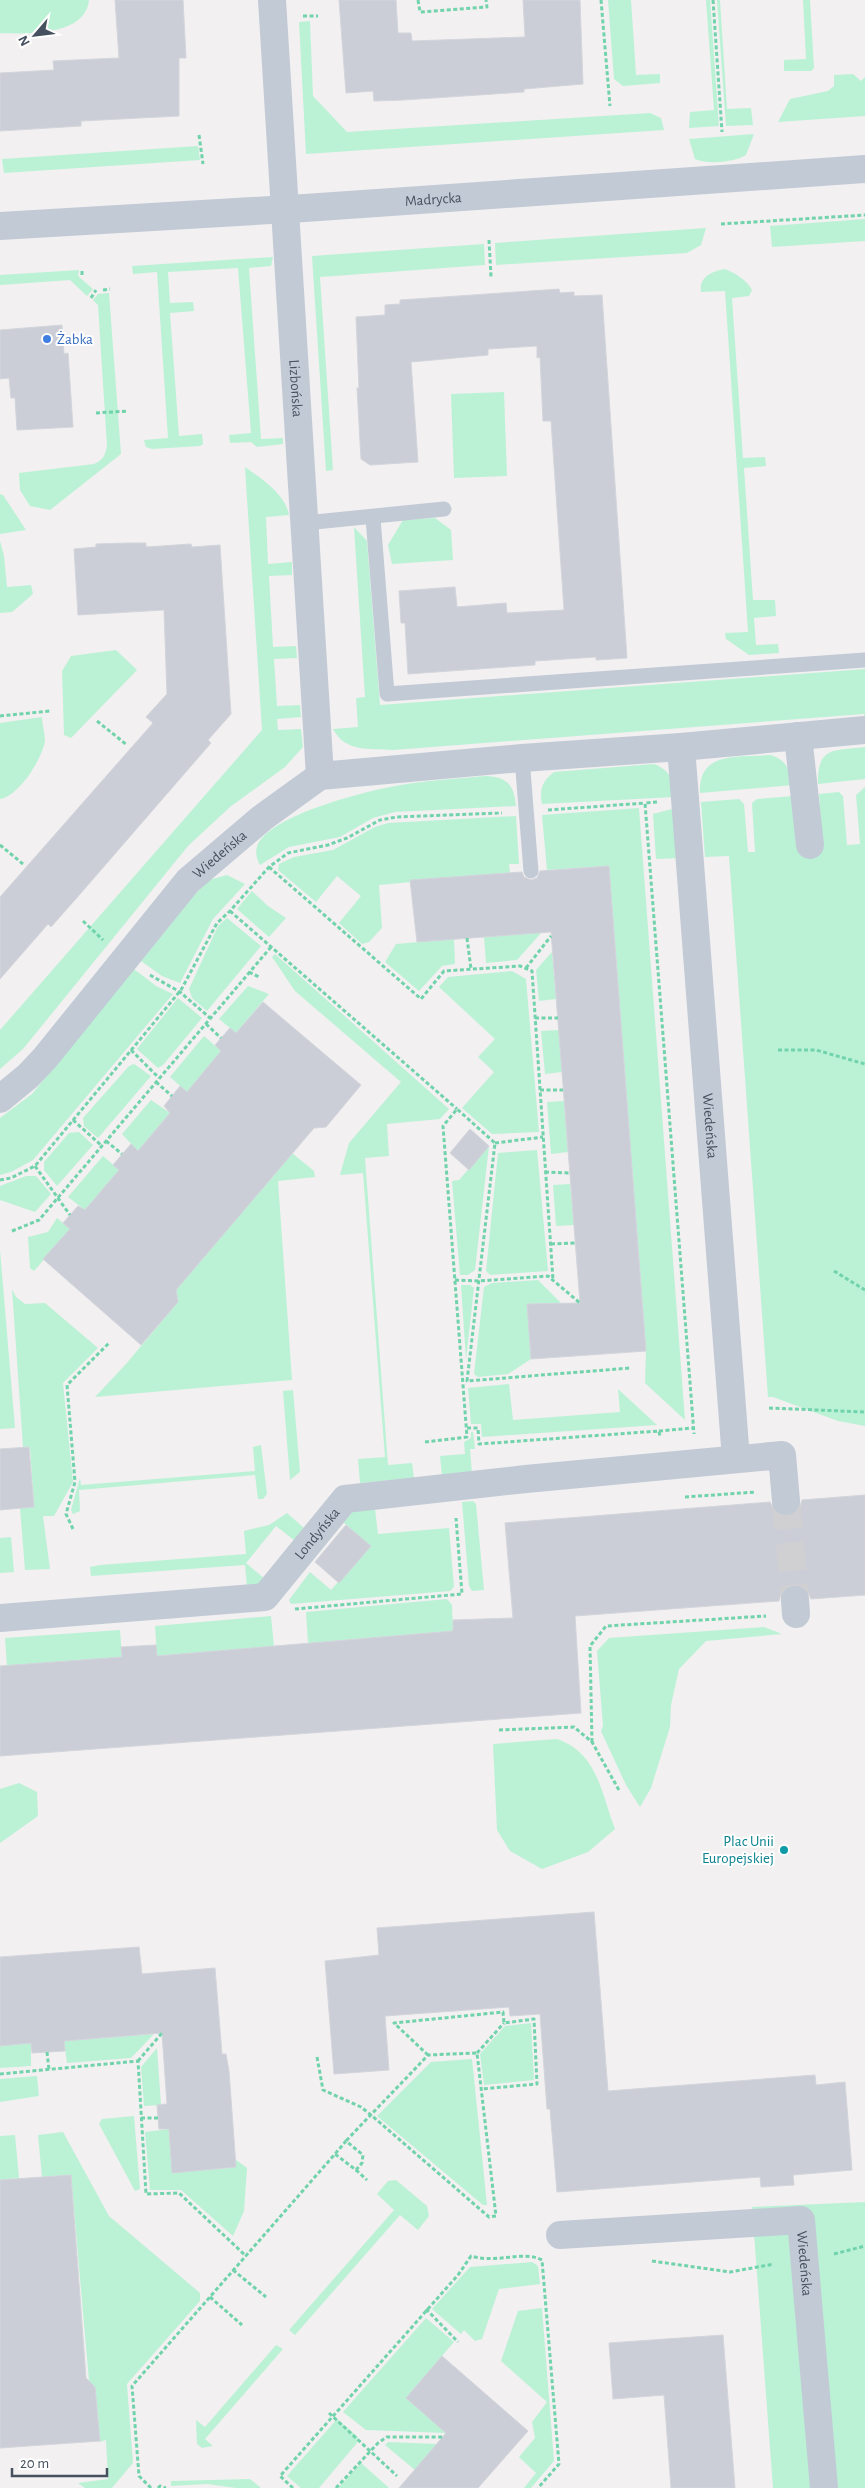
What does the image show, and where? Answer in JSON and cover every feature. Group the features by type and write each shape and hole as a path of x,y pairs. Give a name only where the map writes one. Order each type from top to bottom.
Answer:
{"street":[{"name":"Lizbońska","path":"272,0 287,210 320,776"},
{"name":"Madrycka","path":"0,226 287,210 865,169"},
{"path":"320,776 522,758 682,747 865,730"},
{"path":"798,736 810,845"},
{"name":"Wiedeńska","path":"682,747 736,1458"},
{"name":"Wiedeńska","path":"0,1098 28,1076 45,1058 193,877 262,818 320,776"},
{"path":"736,1458 782,1455 786,1501"},
{"name":"Londyńska","path":"0,1618 265,1598 345,1499 736,1458"},
{"name":"Wiedeńska","path":"560,2235 801,2220 824,2488"}],"lane":[{"path":"305,523 374,518 444,509"},
{"path":"374,518 387,694 865,660"},
{"path":"522,758 531,871"}],"path":[{"path":"418,0 420,12 487,7 486,0"},
{"path":"601,0 610,106"},
{"path":"713,0 722,132"},
{"path":"199,135 203,164"},
{"path":"721,224 865,215"},
{"path":"489,240 491,276"},
{"path":"82,270 82,277"},
{"path":"104,290 110,289"},
{"path":"90,298 96,290"},
{"path":"96,413 128,411"},
{"path":"0,716 50,711"},
{"path":"97,721 127,745"},
{"path":"0,1180 11,1178 35,1166 180,992 217,923 269,867 288,853 328,845 347,838 380,820 397,817 526,812 645,804 685,799"},
{"path":"645,804 695,1463"},
{"path":"0,845 23,864"},
{"path":"269,867 421,999 444,971 520,966 532,971 553,1280"},
{"path":"230,911 495,1143 543,1137"},
{"path":"526,968 551,936"},
{"path":"467,938 471,970"},
{"path":"12,1231 39,1220 271,947"},
{"path":"249,972 259,977"},
{"path":"146,973 180,992 210,1018"},
{"path":"535,1018 558,1018"},
{"path":"206,1024 221,1038"},
{"path":"132,1050 160,1078"},
{"path":"778,1050 816,1050 865,1064"},
{"path":"156,1082 172,1096"},
{"path":"540,1090 563,1090"},
{"path":"425,1442 467,1438 465,1382 443,1126 456,1109"},
{"path":"73,1120 102,1146"},
{"path":"106,1140 122,1154"},
{"path":"465,1382 495,1143"},
{"path":"35,1166 70,1215"},
{"path":"545,1172 570,1173"},
{"path":"550,1244 575,1243"},
{"path":"834,1271 865,1290"},
{"path":"455,1280 479,1281 548,1276 580,1303"},
{"path":"72,1529 66,1514 75,1482 67,1385 108,1343"},
{"path":"465,1382 630,1368"},
{"path":"769,1408 865,1412"},
{"path":"466,1428 478,1428 479,1444 693,1428"},
{"path":"659,1431 661,1466"},
{"path":"592,1742 590,1646 606,1626 795,1607"},
{"path":"499,1730 574,1727 592,1742 620,1792"},
{"path":"428,2055 394,2023 503,2012 504,2023 534,2019 537,2084 481,2089"},
{"path":"152,2488 139,2476 132,2386 346,2141 428,2055 477,2053 504,2023"},
{"path":"0,2074 138,2061 162,2034"},
{"path":"47,2052 48,2070"},
{"path":"317,2056 323,2090 361,2107 489,2217 496,2216 477,2053"},
{"path":"138,2061 146,2194 179,2193 246,2256"},
{"path":"141,2118 158,2118"},
{"path":"346,2141 363,2155 362,2162 356,2170"},
{"path":"335,2154 367,2180"},
{"path":"833,2254 865,2246"},
{"path":"293,2488 280,2476 471,2256 485,2261 533,2256 542,2260 559,2464 538,2488"},
{"path":"643,2260 730,2272 777,2264"},
{"path":"234,2270 266,2297"},
{"path":"210,2297 242,2325"},
{"path":"426,2310 458,2342"},
{"path":"329,2413 397,2476"},
{"path":"336,2488 369,2452 387,2437 443,2437"},
{"path":"158,2488 160,2486 166,2488"}],"green space":[{"path":"0,0 89,0 85,12 66,27 39,32 0,33"},
{"path":"608,0 631,0 636,75 660,74 660,83 623,86 614,79"},
{"path":"706,0 710,0 719,126 689,128 690,112 714,110"},
{"path":"717,0 720,0 727,109 751,108 753,125 726,126"},
{"path":"803,0 810,0 814,68 811,71 784,71 784,60 806,59"},
{"path":"310,21 313,96 347,132 650,113 661,118 664,130 306,154 299,22"},
{"path":"853,74 861,81 865,77 865,116 778,122 790,99 828,91 834,86 834,75"},
{"path":"754,134 746,155 721,162 707,162 695,159 689,139"},
{"path":"198,146 200,160 4,173 2,159"},
{"path":"865,219 865,241 772,247 770,226"},
{"path":"706,228 701,245 687,253 496,265 495,243"},
{"path":"484,244 485,265 320,277 333,470 326,471 312,256"},
{"path":"273,257 271,266 249,268 261,439 283,438 283,444 257,447 251,442 230,443 229,435 251,433 238,268 168,272 170,303 193,302 194,311 170,313 179,436 202,434 203,444 200,446 152,449 146,447 144,440 168,438 157,272 133,274 132,266"},
{"path":"724,269 740,277 752,290 749,296 732,298 743,458 765,457 766,466 744,468 753,600 775,600 776,616 754,618 756,645 778,644 779,653 749,655 726,639 725,633 748,632 725,291 701,292 702,282 707,276"},
{"path":"79,270 78,276 93,289 87,296 70,280 0,285 0,275"},
{"path":"109,293 121,454 50,510 30,506 20,490 19,473 94,464 102,459 105,452 107,446 98,305 93,300 98,294"},
{"path":"504,392 507,476 454,478 451,394"},
{"path":"245,467 278,494 289,515 266,517 268,564 292,562 292,575 269,576 273,647 296,646 297,658 274,659 277,706 300,705 301,717 277,719 278,730 301,729 303,747 285,767 230,807 188,846 23,1049 0,1069 0,1030 262,730"},
{"path":"0,494 3,495 26,530 0,534"},
{"path":"435,518 451,530 453,560 392,564 388,545 403,520"},
{"path":"354,527 367,541 380,705 865,669 865,720 864,714 393,750 351,746 338,737 333,729 358,727 356,698 365,697"},
{"path":"0,541 4,556 7,587 31,585 33,594 12,612 0,613"},
{"path":"116,650 137,670 71,738 64,735 62,671 71,656"},
{"path":"42,717 45,741 39,757 22,784 15,791 0,799 0,723"},
{"path":"865,747 865,779 818,784 818,772 824,757 836,750"},
{"path":"770,755 784,762 793,785 700,793 701,779 706,769 713,763 734,757"},
{"path":"654,764 668,773 675,797 542,804 542,786 554,772"},
{"path":"485,776 499,778 508,783 513,792 516,806 395,812 373,818 340,837 289,847 260,865 258,861 257,847 265,835 279,825 321,806 344,798 401,785"},
{"path":"865,787 865,1426 838,1421 773,1397 768,1397 729,856 705,857 701,802 739,799 744,804 748,852 755,852 752,803 757,799 794,796 822,847 819,794 839,792 843,796 847,845 860,844 856,795"},
{"path":"639,808 685,1420 645,1383 646,1351 609,866 547,870 542,815"},
{"path":"676,808 680,858 656,859 653,814"},
{"path":"516,816 519,864 509,864 510,873 379,885 382,928 369,942 362,944 339,923 361,896 337,876 316,902 278,870 279,864 294,857 333,850 375,827 388,823"},
{"path":"227,875 245,884 213,919 180,983 162,976 141,961 194,895 209,880"},
{"path":"252,891 268,906 286,918 269,937 237,909"},
{"path":"227,918 261,946 207,1011 192,998 189,989 218,926"},
{"path":"542,932 517,960 486,963 484,937"},
{"path":"454,939 455,964 442,966 419,991 385,962 396,944"},
{"path":"552,952 556,999 539,1001 536,970"},
{"path":"275,954 449,1109 440,1119 387,1124 389,1156 365,1158 388,1465 412,1463 414,1478 360,1483 358,1459 385,1457 363,1173 340,1175 349,1143 401,1082 295,991 272,957"},
{"path":"134,969 156,986 173,994 33,1160 11,1172 0,1175 0,1118 32,1094"},
{"path":"512,971 526,979 539,1132 492,1134 462,1108 494,1072 478,1057 495,1039 439,987 448,977"},
{"path":"248,986 269,994 236,1033 219,1019"},
{"path":"178,998 202,1018 163,1065 158,1068 137,1049"},
{"path":"559,1030 562,1072 545,1074 541,1031"},
{"path":"204,1036 221,1051 187,1092 170,1077"},
{"path":"134,1064 151,1076 98,1138 84,1126 83,1118 129,1066"},
{"path":"151,1100 170,1113 138,1151 122,1134"},
{"path":"564,1101 568,1152 551,1154 547,1102"},
{"path":"79,1132 93,1145 57,1186 44,1170 44,1162 69,1133"},
{"path":"489,1146 475,1270 468,1275 460,1275 452,1181 459,1180"},
{"path":"537,1150 548,1271 490,1275 486,1271 498,1153"},
{"path":"292,1153 314,1171 315,1177 278,1181 292,1380 95,1397 126,1364 178,1302 176,1290"},
{"path":"103,1156 119,1170 85,1210 68,1197"},
{"path":"26,1176 36,1176 51,1194 35,1212 0,1200 0,1186"},
{"path":"570,1184 574,1225 556,1226 553,1185"},
{"path":"57,1218 70,1229 34,1271 30,1268 28,1237 48,1232"},
{"path":"0,1250 15,1428 0,1429"},
{"path":"538,1280 561,1303 527,1304 531,1359 508,1374 478,1377 474,1374 484,1287 492,1283"},
{"path":"461,1285 470,1285 474,1288 466,1360"},
{"path":"12,1289 16,1297 25,1304 45,1303 98,1348 63,1383 73,1482 54,1516 43,1516 50,1569 25,1570 20,1508 34,1507 30,1447 23,1447"},
{"path":"509,1384 513,1420 620,1412 618,1389 657,1425 482,1437 481,1424 471,1424 468,1388"},
{"path":"293,1390 300,1472 290,1480 283,1391"},
{"path":"471,1432 473,1432 475,1449 470,1449 472,1474 442,1476 440,1456 465,1454 464,1442 471,1438"},
{"path":"261,1445 267,1494 263,1499 258,1499 255,1475 79,1490 80,1511 73,1514 71,1510 80,1478 81,1485 255,1471 253,1447"},
{"path":"473,1501 476,1504 484,1590 472,1591 469,1586 462,1502"},
{"path":"375,1509 378,1534 449,1528 454,1587 450,1591 291,1604 289,1600 310,1572 331,1590 370,1546 342,1521 350,1510"},
{"path":"287,1513 304,1528 295,1541 276,1526 246,1563 265,1579 259,1586 247,1587 245,1565 91,1576 90,1567 100,1565 246,1554 244,1531 269,1525"},
{"path":"11,1537 14,1572 0,1573 0,1538"},
{"path":"447,1599 452,1605 453,1631 308,1643 306,1612"},
{"path":"271,1616 274,1647 157,1656 155,1626"},
{"path":"764,1627 782,1634 706,1641 679,1669 671,1705 670,1727 651,1788 640,1807 626,1785 601,1731 603,1726 597,1651 609,1638"},
{"path":"120,1630 122,1657 7,1666 5,1638"},
{"path":"557,1739 571,1745 590,1764 601,1788 615,1829 588,1852 542,1869 510,1851 497,1830 493,1744"},
{"path":"19,1783 37,1792 38,1816 0,1843 0,1789"},
{"path":"531,2023 534,2080 484,2085 480,2054 505,2026"},
{"path":"154,2034 131,2058 67,2063 64,2041"},
{"path":"31,2043 31,2066 0,2068 0,2046"},
{"path":"157,2048 161,2105 144,2106 141,2067"},
{"path":"472,2059 487,2205 483,2205 377,2116 431,2062"},
{"path":"37,2076 39,2096 0,2102 0,2079"},
{"path":"134,2116 140,2189 135,2191 99,2124 102,2119"},
{"path":"169,2129 180,2172 229,2168 236,2160 247,2168 244,2211 233,2236 181,2190 150,2190 145,2132"},
{"path":"63,2132 109,2216 200,2293 200,2301 127,2384 133,2463 112,2488 85,2488 78,2483 108,2479 106,2440 100,2442 95,2387 89,2381 71,2175 42,2177 38,2135"},
{"path":"15,2135 19,2178 0,2180 0,2136"},
{"path":"396,2180 427,2206 429,2216 418,2230 400,2215 295,2335 289,2330 394,2210 377,2194 388,2181"},
{"path":"865,2202 865,2488 773,2488 752,2207"},
{"path":"532,2262 538,2266 540,2284 499,2289 482,2339 475,2341 464,2330 461,2334 432,2309 470,2267"},
{"path":"542,2308 554,2461 531,2488 524,2488 536,2473 519,2457 535,2438 532,2422 547,2402 501,2361 518,2311"},
{"path":"426,2318 454,2342 410,2393 411,2402 446,2433 366,2430 343,2412"},
{"path":"276,2345 283,2349 205,2439 213,2446 202,2448 197,2444 196,2420 205,2427"},
{"path":"337,2419 358,2437 357,2443 319,2488 301,2488 287,2476"},
{"path":"388,2442 437,2444 415,2470 385,2445"},
{"path":"361,2463 389,2488 338,2488"},
{"path":"250,2479 261,2488 236,2488 207,2484 171,2486 171,2481"}],"building":[{"path":"115,0 183,0 186,58 179,58 179,116 81,121 81,126 0,131 0,73 54,70 53,61 119,58"},
{"path":"339,0 396,0 398,33 411,33 412,41 525,37 523,0 580,0 583,84 524,89 524,92 403,100 374,101 373,91 346,93"},
{"path":"559,289 560,293 574,292 574,296 602,295 627,658 596,660 596,657 535,661 535,665 408,674 405,623 401,623 399,591 455,587 457,607 506,603 507,613 564,610 551,421 543,421 540,357 537,358 537,346 488,349 488,355 411,362 418,462 370,465 361,459 356,317 385,315 385,305 400,304 400,300"},
{"path":"62,325 64,354 68,353 73,427 17,430 15,398 11,398 9,378 0,379 0,330"},
{"path":"146,543 146,547 191,544 192,547 220,545 231,714 208,740 211,743 81,893 51,927 48,924 0,979 0,897 153,723 146,717 167,694 164,610 78,615 74,549 96,547 96,544"},
{"path":"609,866 646,1351 531,1359 527,1304 580,1303 551,932 417,942 410,880 522,872 524,877 531,880 537,878 540,871"},
{"path":"263,1002 361,1085 326,1127 314,1128 176,1290 178,1302 141,1345 43,1259 70,1229 63,1223 78,1206 85,1210 119,1170 113,1165 131,1144 138,1151 170,1113 164,1106 180,1086 187,1092 221,1051 215,1045 230,1028 236,1033"},
{"path":"470,1129 489,1146 469,1170 450,1153"},
{"path":"29,1447 34,1507 0,1510 0,1449"},
{"path":"865,1495 865,1595 811,1599 808,1592 802,1586 793,1585 787,1587 781,1593 779,1601 575,1616 581,1713 0,1756 0,1666 122,1657 121,1647 156,1645 157,1656 453,1631 453,1620 513,1618 505,1523 770,1502 779,1515 787,1517 800,1508 802,1500"},
{"path":"346,1525 371,1546 339,1583 315,1562"},
{"path":"594,1912 608,2091 815,2075 816,2085 845,2082 852,2170 793,2175 794,2185 761,2187 760,2177 557,2192 550,2109 547,2109 540,2014 510,2016 509,2007 385,2016 389,2070 334,2074 325,1961 379,1955 377,1928"},
{"path":"139,1947 142,1974 215,1968 222,2054 226,2054 229,2071 236,2167 172,2173 169,2129 159,2129 157,2105 167,2104 162,2033 64,2041 65,2051 32,2053 31,2043 0,2046 0,1957"},
{"path":"71,2175 86,2378 95,2387 100,2441 0,2448 0,2180"},
{"path":"723,2335 735,2488 671,2488 664,2395 613,2399 609,2343"},
{"path":"442,2356 528,2431 478,2488 399,2488 446,2433 406,2398"}],"tunnel":[{"path":"786,1501 795,1600"}],"place":[{"name":"Żabka","path":"47,339"},
{"name":"Plac Unii Europejskiej","path":"784,1850"}]}
